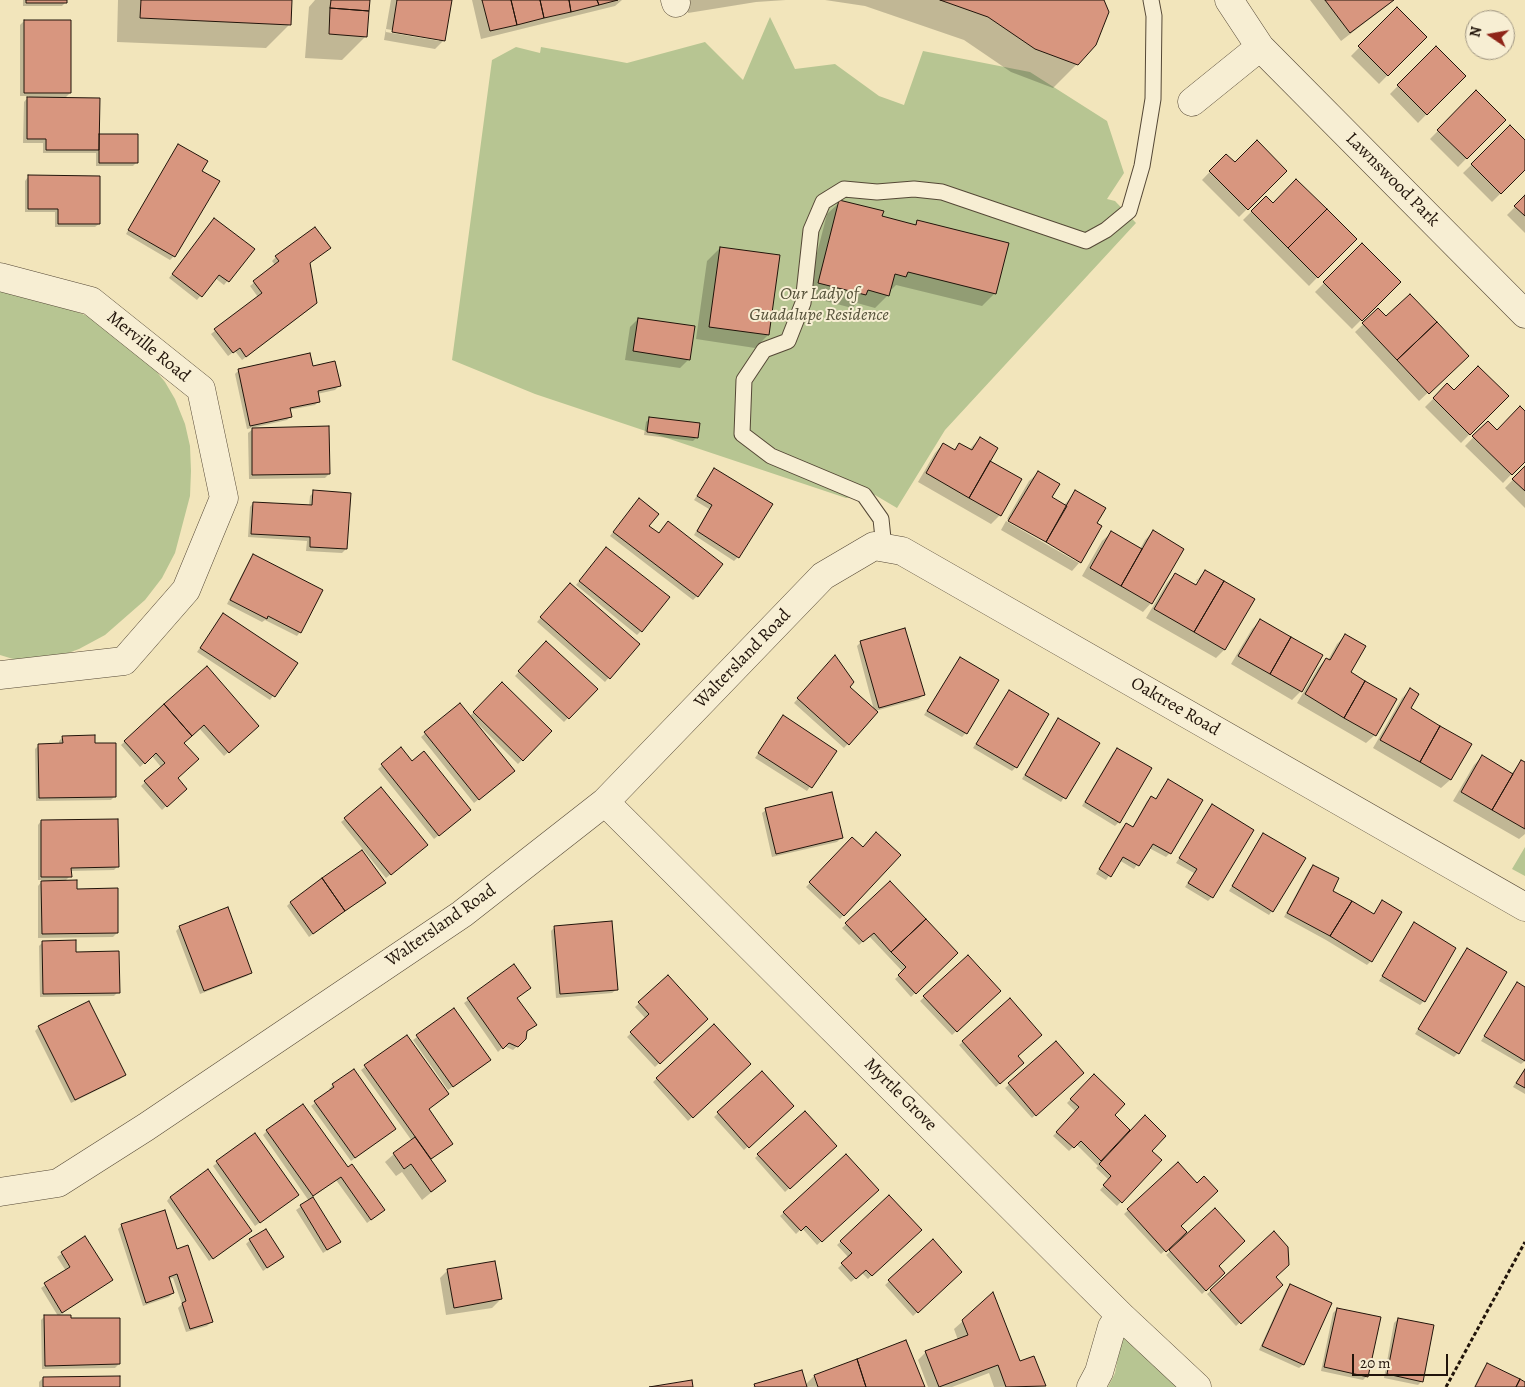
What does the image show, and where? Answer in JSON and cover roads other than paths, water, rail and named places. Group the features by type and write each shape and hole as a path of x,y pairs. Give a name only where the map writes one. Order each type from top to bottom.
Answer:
{"street":[{"name":"Lawnswood Park","path":"1229,0 1260,47 1525,314"},
{"path":"1192,102 1260,47"},
{"name":"Merville Road","path":"0,277 91,301 201,389 224,498 186,590 124,661 0,675"},
{"name":"Oaktree Road","path":"823,576 874,546 902,551 1525,907"},
{"name":"Waltersland Road","path":"0,1192 58,1183 146,1127 462,914 605,802 823,576"},
{"name":"Myrtle Grove","path":"605,802 1120,1315 1197,1387"},
{"path":"1091,1387 1099,1372 1112,1327 1120,1315"}],"lane":[{"path":"884,548 881,519 864,495 771,456 742,434 744,380 764,350 788,341 803,303 811,230 824,202 844,189 877,192 914,189 942,192 1086,241 1106,230 1129,211 1142,166 1153,99 1154,16 1151,0"}],"park label":[{"name":"Our Lady of Guadalupe Residence","path":"819,305"}]}
